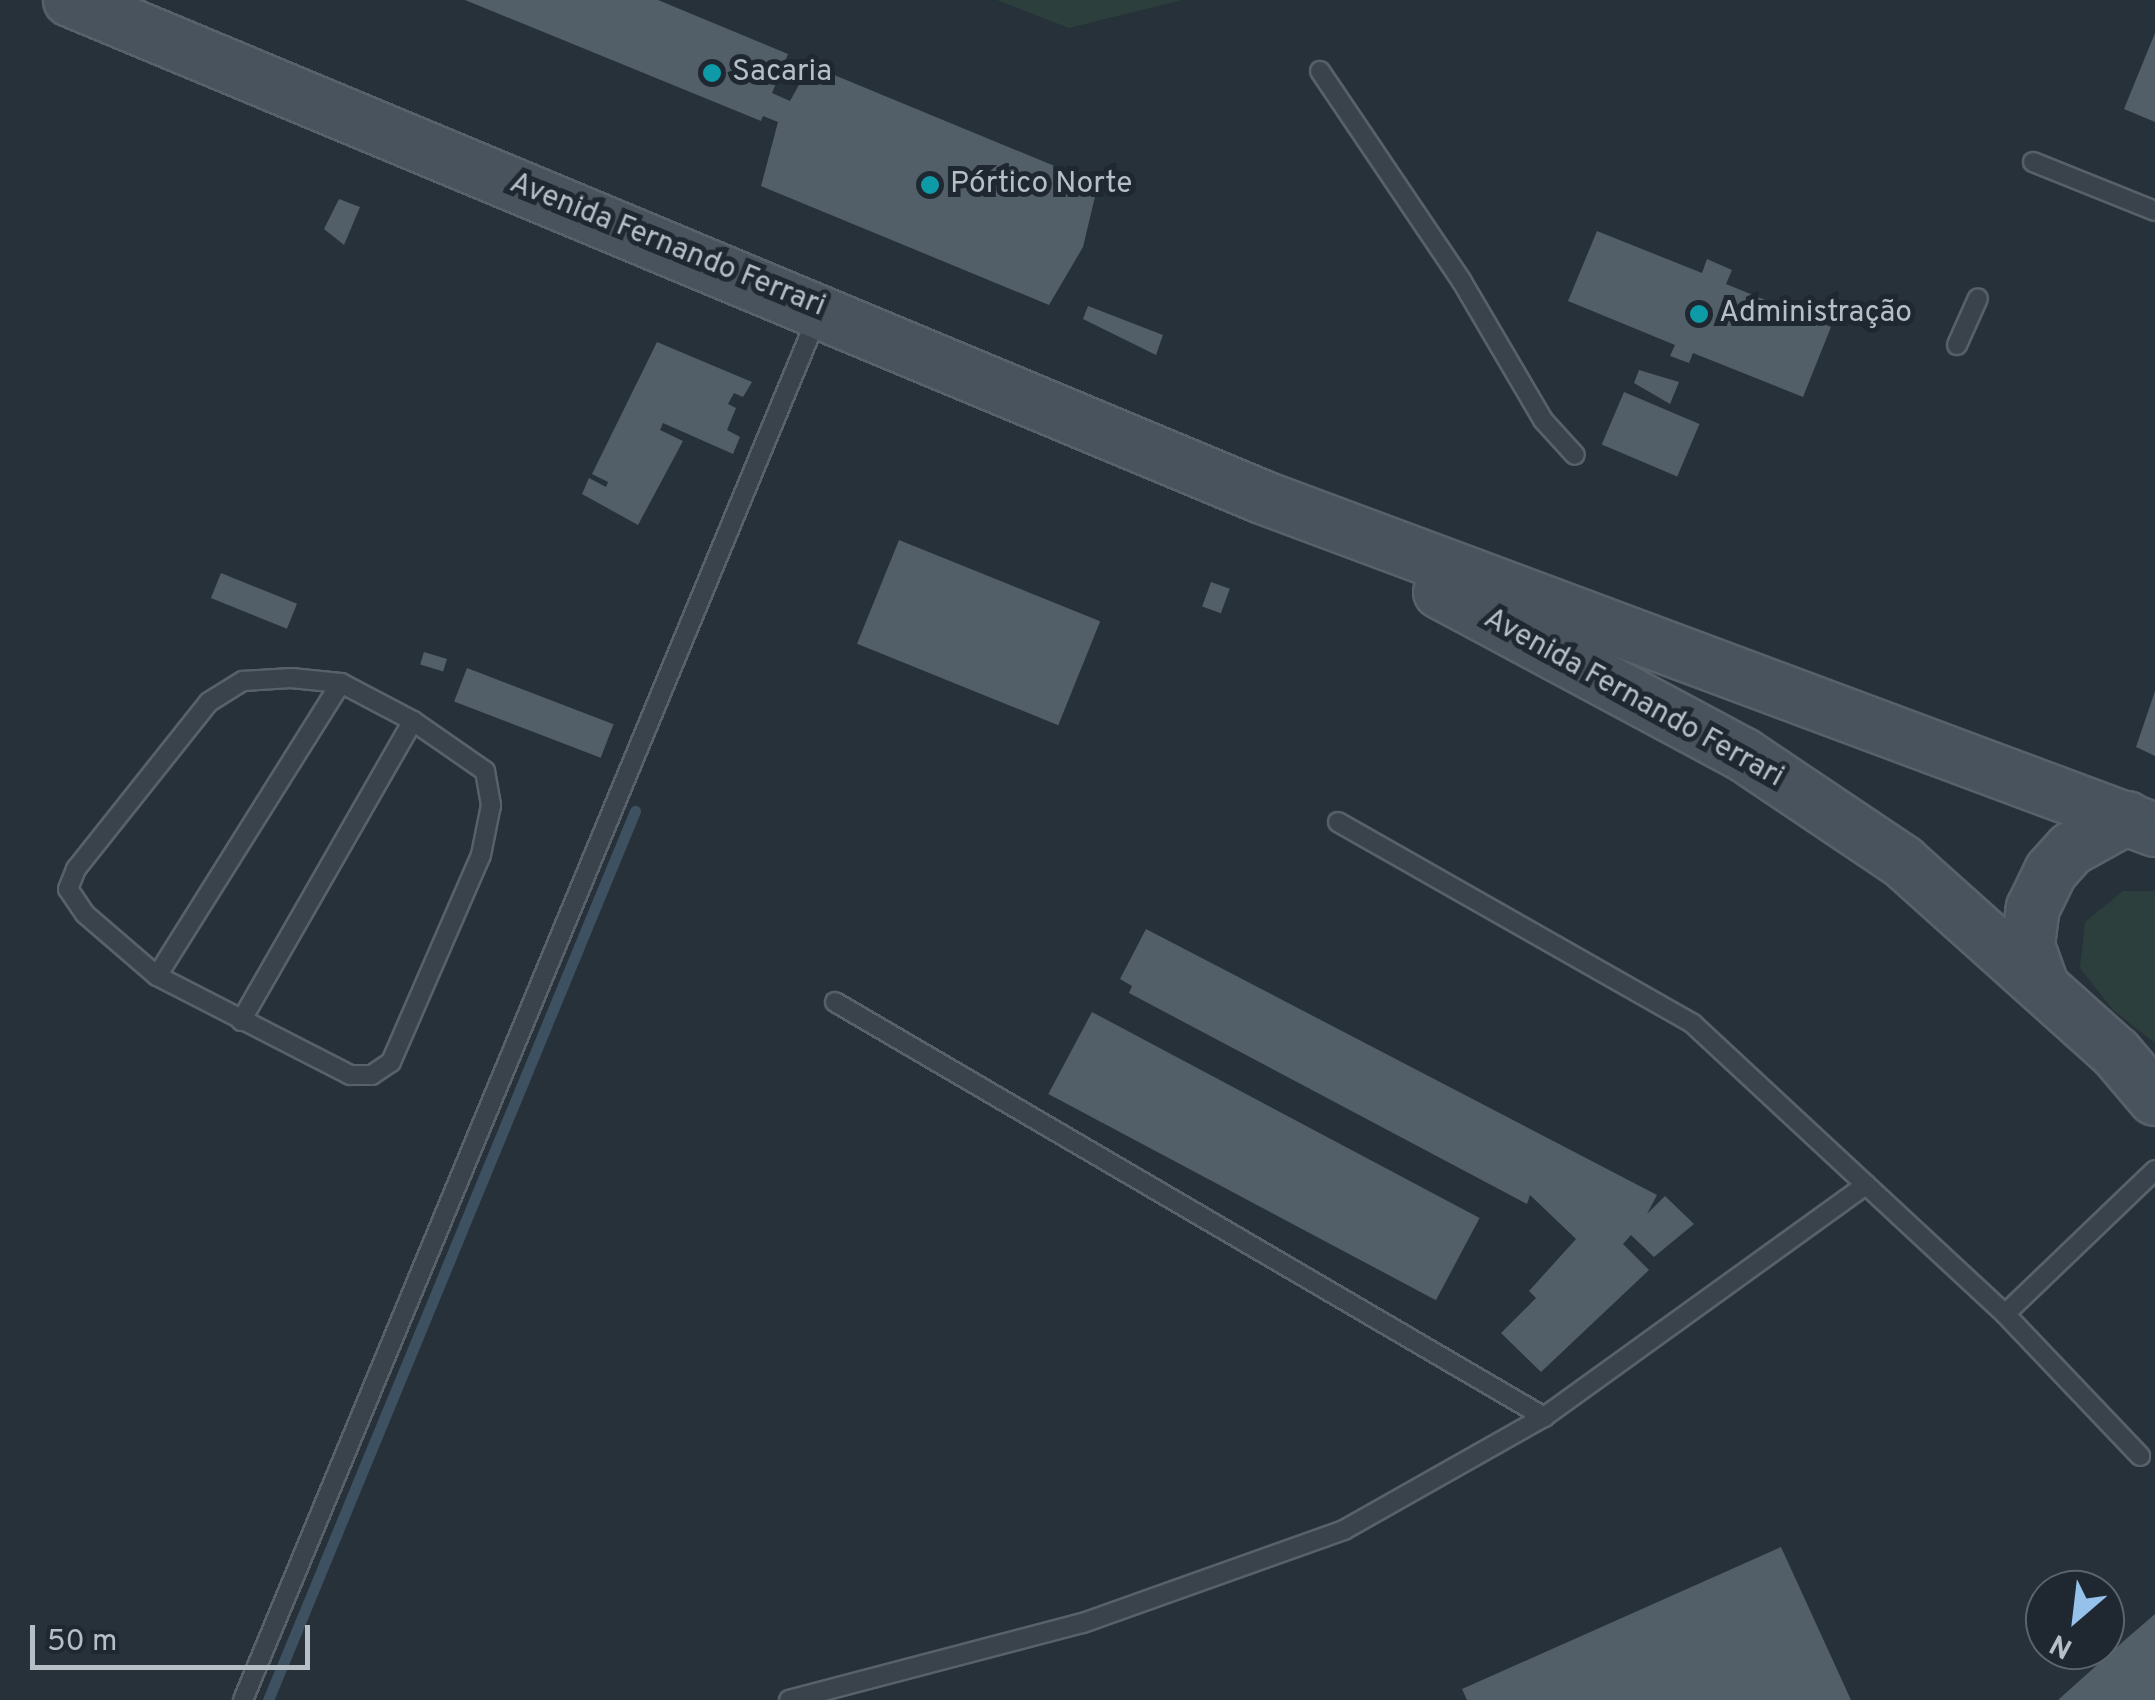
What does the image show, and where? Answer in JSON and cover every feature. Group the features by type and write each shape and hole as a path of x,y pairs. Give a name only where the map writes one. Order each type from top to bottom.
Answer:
{"street":[{"name":"Avenida Fernando Ferrari","path":"70,0 820,309 1262,497 2141,824"},
{"name":"Avenida Fernando Ferrari","path":"1262,497 1744,754 1903,862 2136,1067 2155,1099"},
{"path":"2042,985 2028,946 2033,908 2050,871 2072,849 2141,824"}],"lane":[{"path":"1320,71 1461,280 1543,420 1576,455"},
{"path":"2033,162 2155,211"},
{"path":"1957,345 1978,298"},
{"path":"243,1700 820,309"},
{"path":"243,681 341,684 413,721 485,771 491,805 481,855 391,1062 372,1075 350,1075 157,976 85,914 68,888 76,869 209,702 243,681"},
{"path":"157,976 341,684"},
{"path":"241,1021 413,721"},
{"path":"1338,822 1694,1024 2005,1314 2140,1456"},
{"path":"834,1002 1544,1417"},
{"path":"2005,1314 2155,1170"},
{"path":"789,1700 1083,1623 1344,1530 1544,1417 1866,1185"}],"green space":[{"path":"997,0 1182,0 1069,28"},
{"path":"2123,891 2155,891 2155,1043 2113,1010 2080,968 2085,922"}],"building":[{"name":"Pórtico Norte","path":"465,0 658,0 788,54 772,93 790,101 810,65 1098,184 1083,247 1049,305 761,186 778,122 763,116 761,121"},
{"path":"2155,33 2155,122 2124,109"},
{"path":"339,199 360,207 344,245 324,229"},
{"name":"Administração","path":"1597,231 1702,273 1707,259 1732,270 1726,284 1831,327 1803,397 1693,353 1689,363 1670,356 1675,345 1568,301"},
{"path":"1088,306 1163,335 1156,355 1083,319"},
{"path":"657,342 752,382 743,397 734,393 728,404 736,408 727,430 740,437 733,454 663,423 660,430 683,441 638,525 582,494 589,478 606,487 608,482 592,474"},
{"path":"1639,370 1679,382 1670,404 1634,383"},
{"path":"1624,392 1699,424 1677,477 1602,444"},
{"path":"899,540 1100,621 1058,725 857,644"},
{"path":"221,573 297,604 287,629 211,598"},
{"path":"1211,582 1230,589 1221,613 1202,606"},
{"path":"424,652 447,659 443,671 420,664"},
{"path":"467,668 614,724 601,758 454,702"},
{"path":"2155,691 2155,756 2136,747"},
{"path":"1146,929 1657,1195 1647,1214 1665,1196 1694,1224 1654,1257 1631,1235 1623,1244 1649,1270 1541,1372 1501,1333 1536,1298 1529,1291 1576,1239 1530,1195 1527,1204 1129,993 1132,986 1120,979"},
{"path":"1092,1012 1480,1218 1436,1300 1048,1094"},
{"path":"1781,1547 1851,1700 1467,1700 1462,1689"},
{"path":"2155,1614 2155,1700 2058,1700 2091,1670 2125,1670 2126,1639"}],"waterway":[{"path":"268,1700 635,811"}],"place":[{"name":"Sacaria","path":"712,73"},
{"name":"Pórtico Norte","path":"930,185"},
{"name":"Administração","path":"1699,314"}]}
